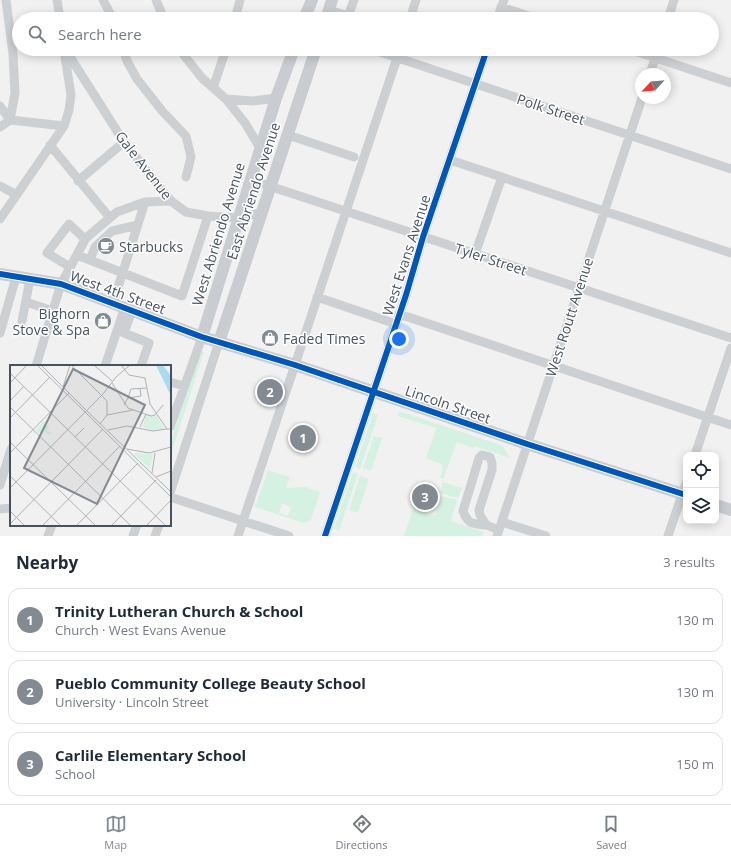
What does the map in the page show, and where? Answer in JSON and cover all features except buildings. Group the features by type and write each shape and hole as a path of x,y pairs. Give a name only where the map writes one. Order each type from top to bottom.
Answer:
{"main road":[{"path":"307,12 312,0"},
{"name":"West Abriendo Avenue","path":"202,336 260,148 291,56"},
{"name":"East Abriendo Avenue","path":"219,342 314,56"},
{"name":"West 4th Street","path":"0,274 61,284 202,336"},
{"name":"Lincoln Street","path":"202,336 295,365 527,444 683,489"},
{"path":"719,506 731,510"}],"street":[{"path":"6,0 12,46"},
{"path":"57,0 59,12"},
{"path":"103,0 110,12"},
{"path":"156,0 161,12"},
{"path":"237,12 240,0"},
{"path":"351,12 354,0"},
{"path":"412,12 416,0"},
{"path":"670,12 674,0"},
{"path":"502,3 522,12"},
{"path":"10,120 15,93 13,56"},
{"path":"0,219 64,126 69,110 71,95 66,56"},
{"name":"Gale Avenue","path":"69,56 124,142 171,201 186,212 208,216 239,218 262,212"},
{"path":"126,56 137,79 163,112 186,136 191,157 186,177"},
{"path":"185,56 202,78 226,99 245,123 260,148"},
{"path":"213,88 224,56"},
{"path":"238,536 397,56"},
{"name":"Polk Street","path":"406,56 476,84 731,169"},
{"name":"West Evans Avenue","path":"325,536 374,392 423,237 485,56"},
{"path":"652,68 656,56"},
{"path":"664,56 731,83"},
{"path":"226,99 253,101 276,98"},
{"name":"West Routt Avenue","path":"499,529 640,104"},
{"path":"0,106 10,120"},
{"path":"0,127 10,120 64,126"},
{"path":"288,135 354,157"},
{"path":"78,180 124,142"},
{"path":"50,145 110,218"},
{"path":"450,160 731,254"},
{"path":"475,254 502,177"},
{"name":"Tyler Street","path":"251,180 731,338"},
{"path":"0,186 17,195"},
{"path":"36,365 61,284 85,240 117,212 145,202 171,201"},
{"path":"114,303 145,202"},
{"path":"77,255 182,296 208,216"},
{"path":"70,267 47,253 69,224 85,240"},
{"path":"90,260 96,247 112,231 138,225"},
{"path":"0,333 16,277"},
{"path":"22,321 30,279"},
{"path":"16,295 53,311"},
{"path":"317,297 396,324"},
{"path":"105,365 129,309"},
{"path":"129,309 124,333 149,343 142,365"},
{"path":"399,314 731,425"},
{"name":"West Abriendo Avenue","path":"171,420 174,400 184,386 202,336"},
{"path":"171,490 219,342"},
{"path":"696,452 731,348"},
{"path":"171,382 184,386"},
{"path":"0,485 10,452"},
{"path":"486,525 480,515 479,510 492,470 492,463 490,457 482,455 478,458 463,511 465,518 470,522 481,526 486,525 499,529 546,536"},
{"path":"668,536 683,495"},
{"path":"171,496 289,536"},
{"path":"0,509 10,508"},
{"path":"48,536 52,526"},
{"path":"133,536 136,526"},
{"path":"155,536 159,526"}],"green space":[{"path":"200,351 204,352 173,448 171,461 171,440"},
{"path":"399,411 503,446 510,458 457,442 443,479 440,478 443,469 441,464 426,458 436,428 398,416"},
{"path":"373,413 378,415 360,469 355,467"},
{"path":"374,436 382,438 371,471 363,468"},
{"path":"268,470 290,477 286,488 305,487 320,492 311,520 304,523 255,507","holes":["282,503 291,507 288,516 279,513"]},
{"path":"353,472 358,473 339,531 334,529"},
{"path":"360,476 369,479 358,513 349,510"},
{"path":"443,482 462,488 458,498 440,493"},
{"path":"442,496 457,500 451,521 484,532 482,536 404,536 414,506 423,509 423,512 435,516"}],"cycle path":[{"path":"325,536 406,295 423,237 485,56"},
{"path":"0,274 61,284 202,337 295,365 527,444 683,494"}],"place":[{"name":"Starbucks","path":"106,246"},
{"name":"Bighorn Stove & Spa","path":"103,321"},
{"name":"Faded Times","path":"270,338"},
{"name":"Pueblo Community College Beauty School","path":"270,392"},
{"name":"Trinity Lutheran Church & School","path":"303,438"},
{"name":"Carlile Elementary School","path":"425,497"}]}
